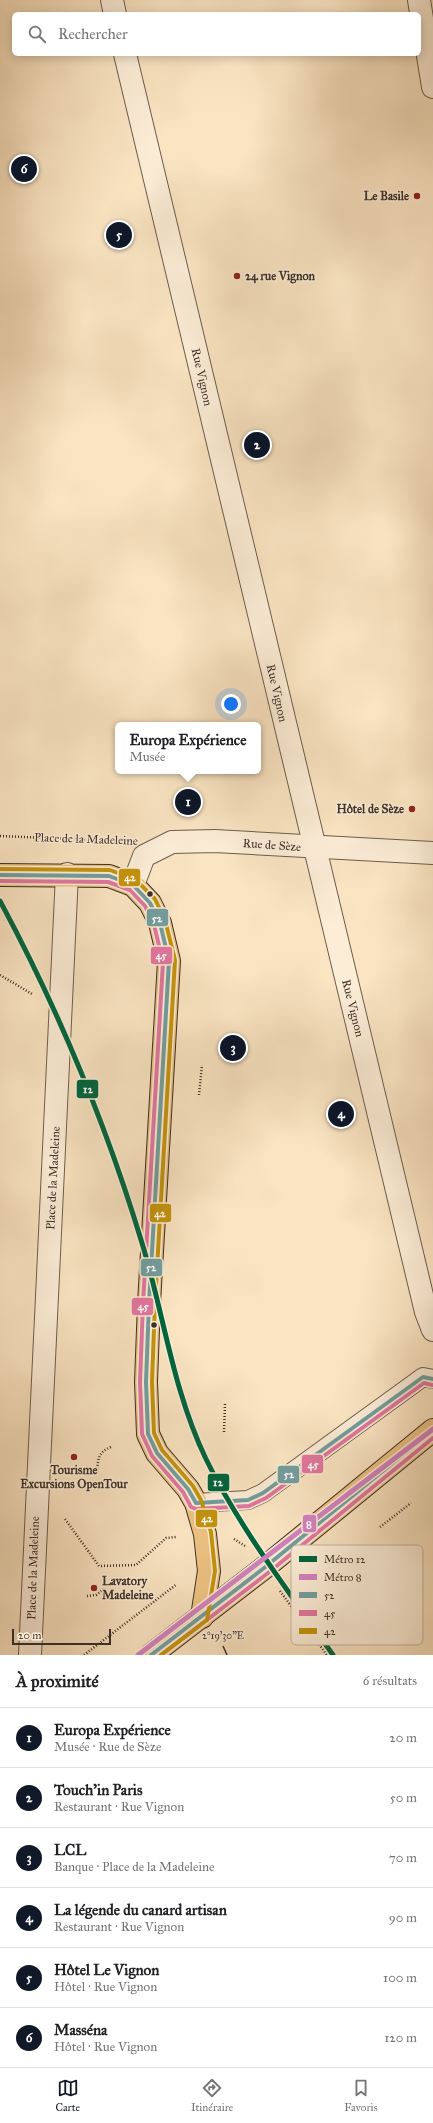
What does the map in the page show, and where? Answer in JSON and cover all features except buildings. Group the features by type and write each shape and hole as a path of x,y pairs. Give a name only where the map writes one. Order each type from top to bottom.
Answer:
{"main road":[{"path":"0,875 67,874 109,876 133,885 150,903 160,923 169,961 149,1303 146,1382 148,1434 157,1453 188,1489 196,1503 205,1534 208,1571 202,1617"},
{"path":"151,1655 202,1617 433,1430"}],"street":[{"path":"112,0 115,12"},
{"path":"419,0 421,12"},
{"path":"421,12 433,86"},
{"name":"Rue Vignon","path":"125,56 426,1312 433,1330"},
{"name":"Rue de Sèze","path":"133,885 144,856 172,842 215,841 314,848 433,853"},
{"name":"Place de la Madeleine","path":"30,1655 67,874"}],"lane":[{"path":"196,1503 248,1500 263,1493 423,1377 433,1379"}],"path":[{"name":"Place de la Madeleine","path":"0,836 129,842"},
{"path":"199,1095 202,1065"},
{"path":"224,1432 225,1404"},
{"path":"97,1472 98,1456 103,1450 111,1447"},
{"path":"380,1527 411,1503"},
{"path":"64,1517 99,1566 136,1565 166,1538 181,1536"},
{"path":"84,1655 129,1619 174,1588 178,1582"},
{"path":"276,1584 291,1605"},
{"path":"88,1596 96,1595 104,1589"},
{"path":"320,1645 327,1655"}],"metro line":[{"name":"12","path":"0,901 42,984 97,1111 142,1243 177,1380 195,1433 206,1459 234,1510 249,1535 291,1595"},
{"name":"8","path":"138,1655 433,1429"},
{"name":"12","path":"326,1645 333,1655"}],"transit line":[{"name":"42","path":"0,869 110,870 136,880 155,899 165,920 175,960 155,1303 152,1382 154,1433 162,1450 193,1486 201,1500 211,1532 215,1571 207,1620 161,1655"},
{"name":"52","path":"0,875 109,876 133,885 150,903 160,923 169,961 149,1303 146,1382 148,1434 157,1453 188,1489 196,1503 248,1500 263,1493 423,1377 433,1379"},
{"name":"45","path":"0,881 108,882 130,890 145,906 154,925 163,962 143,1303 140,1382 142,1434 152,1456 183,1492 191,1507 196,1509 249,1506 266,1498 424,1383 432,1385"},
{"name":"52","path":"292,1545 433,1430"},
{"name":"45","path":"302,1545 433,1438"},
{"name":"52","path":"151,1655 291,1546"},
{"name":"45","path":"161,1655 291,1554"}],"place":[{"name":"Masséna","path":"24,169"},
{"name":"Le Basile","path":"417,196"},
{"name":"Hôtel Le Vignon","path":"119,235"},
{"name":"24 rue Vignon","path":"237,276"},
{"name":"Touch'in Paris","path":"257,445"},
{"name":"Europa Expérience","path":"188,802"},
{"name":"Hôtel de Sèze","path":"412,809"},
{"name":"LCL","path":"233,1048"},
{"name":"La légende du canard artisan","path":"341,1114"},
{"name":"Tourisme Excursions OpenTour","path":"74,1457"},
{"name":"Lavatory Madeleine","path":"94,1588"}]}
